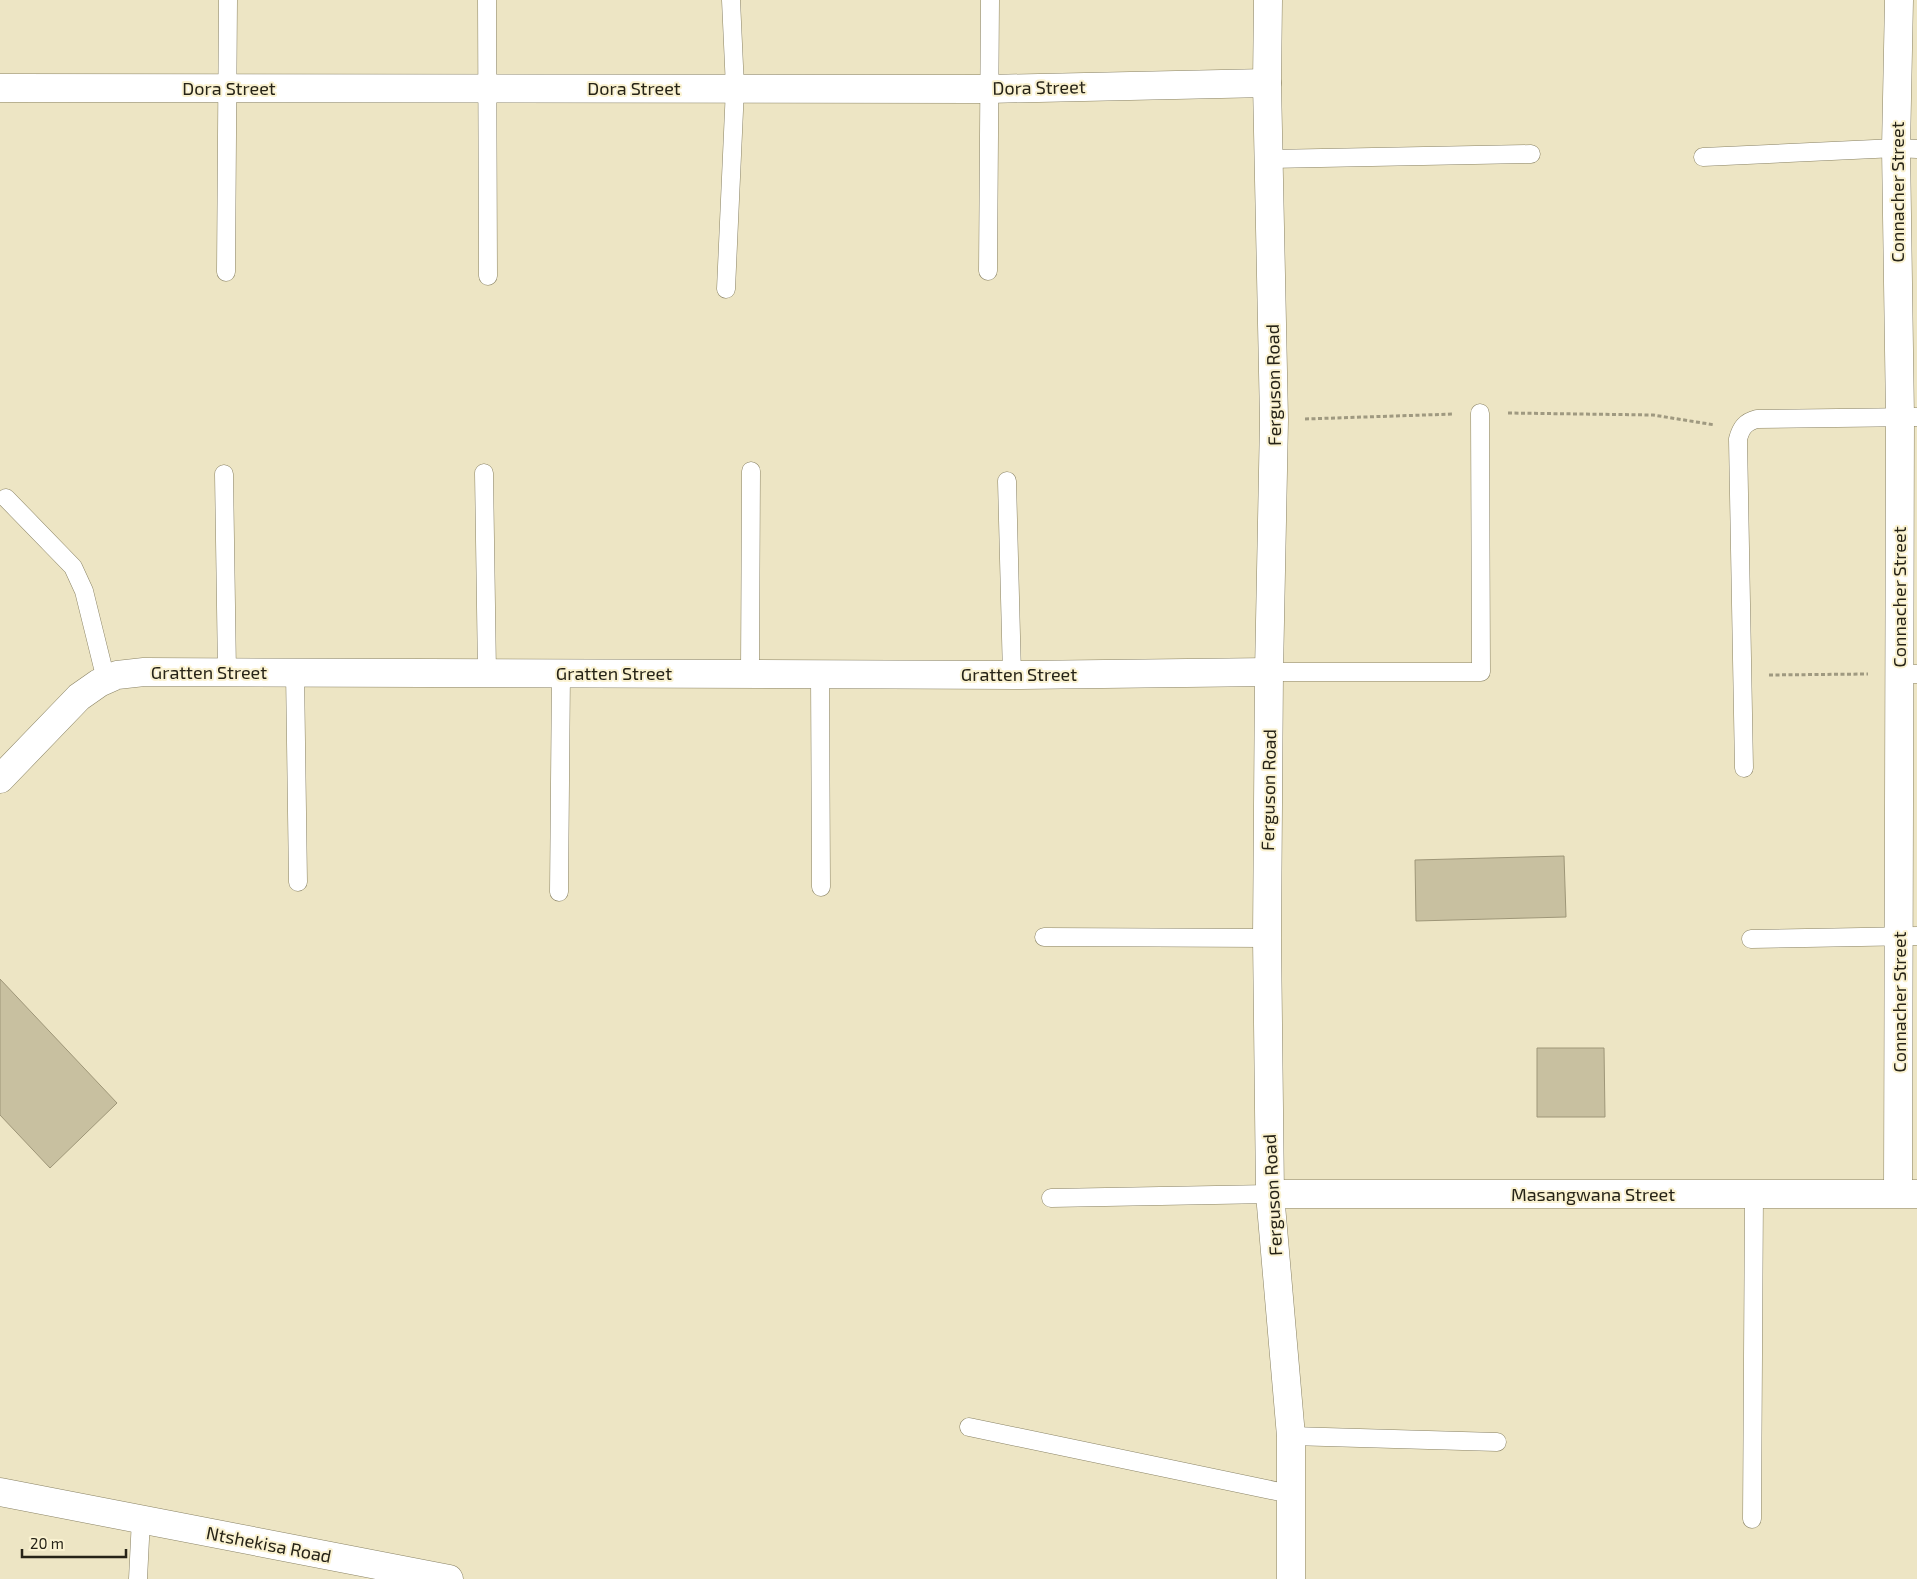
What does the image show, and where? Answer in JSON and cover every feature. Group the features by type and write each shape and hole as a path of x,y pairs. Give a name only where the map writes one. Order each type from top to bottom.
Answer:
{"street":[{"name":"Ferguson Road","path":"1268,0 1267,83 1274,420 1266,938 1270,1194 1291,1436 1291,1579"},
{"name":"Connacher Street","path":"1899,0 1906,148 1908,1194"},
{"name":"Dora Street","path":"0,88 988,88 1267,83"},
{"name":"Gratten Street","path":"0,779 79,697 106,680 117,676 144,672 1012,675 1269,672"},
{"name":"Masangwana Street","path":"1270,1194 1908,1194"},
{"name":"Ntshekisa Road","path":"0,1492 141,1519 369,1571 449,1579"}],"lane":[{"path":"226,272 228,0"},
{"path":"487,0 488,276"},
{"path":"726,289 735,88 731,0"},
{"path":"988,271 990,0"},
{"path":"1703,157 1906,148"},
{"path":"1269,159 1530,154"},
{"path":"1269,672 1481,672 1480,413"},
{"path":"1744,768 1738,439 1741,429 1748,422 1757,419 1908,417"},
{"path":"750,673 751,471"},
{"path":"484,473 487,673"},
{"path":"224,474 227,672"},
{"path":"1007,481 1012,675"},
{"path":"6,498 73,568 84,591 106,680"},
{"path":"295,672 298,882"},
{"path":"559,892 561,673"},
{"path":"820,674 821,887"},
{"path":"1751,939 1908,936"},
{"path":"1044,937 1266,938"},
{"path":"1051,1198 1270,1194"},
{"path":"1752,1519 1754,1194"},
{"path":"969,1427 1290,1494"},
{"path":"1291,1436 1497,1442"},
{"path":"138,1579 141,1519"}],"path":[{"path":"1274,420 1480,413 1653,415 1741,429"},
{"path":"1742,675 1908,674"}],"building":[{"path":"1564,856 1566,917 1416,921 1415,860"},
{"path":"0,979 117,1103 50,1168 0,1115"},
{"path":"1537,1048 1604,1048 1605,1117 1537,1117"}]}
